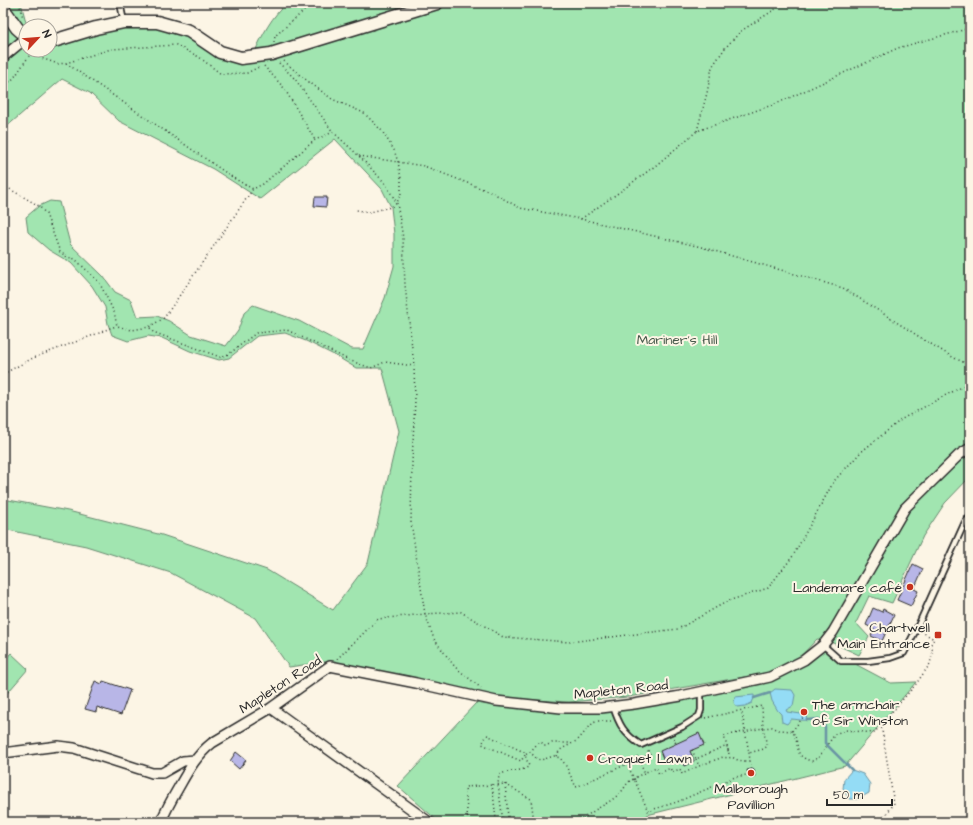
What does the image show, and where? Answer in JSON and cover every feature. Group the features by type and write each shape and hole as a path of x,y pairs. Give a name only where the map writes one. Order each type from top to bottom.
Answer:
{"main road":[{"path":"58,40 96,28 124,22 158,22 189,31 220,52 241,58 273,54 437,3"},
{"path":"3,8 18,29"}],"street":[{"path":"3,57 18,45"},
{"name":"Mapleton Road","path":"161,822 167,808 195,760 203,750 212,743 271,708 330,666 496,701 561,708 596,708 634,704 701,692 770,677 804,660 823,645 833,632 905,508 959,455 970,448"},
{"path":"271,708 429,822"},
{"path":"3,754 58,746 74,748 152,773 162,773 183,760 195,760"}],"lane":[{"path":"120,3 124,22"},
{"path":"823,645 842,661 890,658 904,653 917,628 965,522 970,517"},
{"path":"613,706 618,722 622,728 631,738 641,745 682,727 699,716 701,710 701,692"}],"path":[{"path":"19,3 23,18"},
{"path":"310,3 305,10 275,36 273,54 295,79 333,132 384,182 397,203 403,238 405,285 414,366 415,400 411,522 425,614 434,639 455,667 481,688"},
{"path":"697,131 712,67 725,48 741,31 785,3"},
{"path":"581,219 621,192 697,131 778,103 898,48 970,28"},
{"path":"41,58 58,64 66,63 111,49 176,45 199,56 221,74 247,73 263,65 284,88 315,140"},
{"path":"273,54 332,99 364,113 382,131 394,150 401,178 401,193 397,203 391,207 370,212 356,210"},
{"path":"3,87 14,78 28,58"},
{"path":"66,63 235,179 253,189"},
{"path":"3,374 33,358 110,328 117,326 132,330 149,327 164,318 253,189 263,184 315,140 333,132"},
{"path":"359,156 424,166 493,193 520,208 581,219 701,247 843,288 954,358 970,365"},
{"path":"3,185 39,206 46,214 60,252 67,257 75,258 99,282 114,312 117,326"},
{"path":"149,327 153,332 220,357 229,354 256,333 287,330 352,361 371,368 385,362 414,366"},
{"path":"330,666 378,619 425,614 461,612 503,637 569,642 678,629 728,601 768,588 793,556 834,481 861,452 902,420 970,383"},
{"path":"728,754 724,736 763,728 772,727 779,730 792,731 796,736 799,753 804,759 812,761 819,757 835,734 846,730 874,733 916,684 930,664 933,650 929,647 934,639 917,628"},
{"path":"694,719 762,706 763,728 767,745 764,750 749,753"},
{"path":"627,764 648,811 676,802 735,777 752,774 742,713"},
{"path":"792,731 805,715"},
{"path":"530,752 541,760 555,756 560,750 578,740 593,723 598,721 618,722"},
{"path":"881,724 894,804 883,818 884,822"},
{"path":"503,822 498,784 499,774 525,769 529,766 525,755 524,752 487,735 482,744 521,761 525,755 541,742 545,746 552,743 572,743"},
{"path":"696,759 727,746 728,758"},
{"path":"692,750 699,766"},
{"path":"555,756 560,758 565,764 576,787 650,754"},
{"path":"637,756 645,773"},
{"path":"580,822 586,815 622,791 630,780 634,780 634,778 656,767 659,774 670,768 672,772 680,769 682,774 724,757 751,761"},
{"path":"492,784 496,819 494,822"},
{"path":"505,784 508,817 513,822"},
{"path":"468,822 465,787 505,784 531,799 533,822"}],"green space":[{"name":"Mariner's Hill","path":"3,3 21,3 25,18 18,18 18,58 58,58 58,40 98,27 157,24 217,49 254,54 268,26 287,3 970,3 970,477 945,503 923,536 892,603 869,596 856,623 869,637 859,655 833,643 817,639 799,658 767,673 628,697 569,702 503,698 331,661 289,667 255,618 171,573 86,546 3,529 3,499 68,511 162,535 267,570 333,610 368,563 399,431 382,368 356,368 306,341 285,333 257,336 229,358 219,360 190,351 162,338 148,336 128,341 112,335 108,324 105,307 92,286 71,263 49,250 28,232 26,217 39,206 50,201 59,202 70,244 103,276 115,292 131,300 137,317 157,316 169,321 191,335 226,346 238,330 244,313 253,305 299,321 352,349 363,349 385,298 394,266 394,234 391,207 382,189 335,139 260,199 213,169 119,121 90,93 62,79 3,131"},
{"path":"825,648 891,683 916,682 845,766 647,815 645,822 439,822 398,786 476,703 494,706 562,710 768,681"},
{"path":"11,653 28,669 3,698 3,662"}],"water":[{"path":"775,689 792,690 795,695 793,706 786,710 787,712 806,716 807,720 791,719 787,724 782,722 781,714 772,701 770,693"},
{"path":"754,695 752,703 745,706 737,707 734,703 735,697"},
{"path":"852,770 863,774 870,784 869,793 858,799 849,799 843,789 844,779"}],"building":[{"path":"315,197 327,197 326,207 314,206"},
{"path":"913,564 923,569 914,589 918,591 911,606 897,600"},
{"path":"873,608 882,612 883,609 894,615 882,641 871,636 874,629 866,625"},
{"path":"95,681 102,684 103,681 130,690 121,715 97,707 96,712 85,709"},
{"path":"699,733 704,745 690,751 694,761 684,766 681,759 672,763 671,760 665,763 660,751"},
{"path":"236,752 246,760 239,769 230,761"},
{"name":"Malborough Pavillion","path":"754,769 755,776 749,777 747,770"}],"waterway":[{"path":"754,698 770,693"},
{"path":"807,720 819,719 825,727 825,743 852,770"}],"place":[{"name":"Landemare café","path":"910,587"},
{"name":"Chartwell Main Entrance","path":"938,635"},
{"name":"The armchair of Sir Winston","path":"804,712"},
{"name":"Croquet Lawn","path":"590,758"},
{"name":"Malborough Pavillion","path":"751,773"}]}
